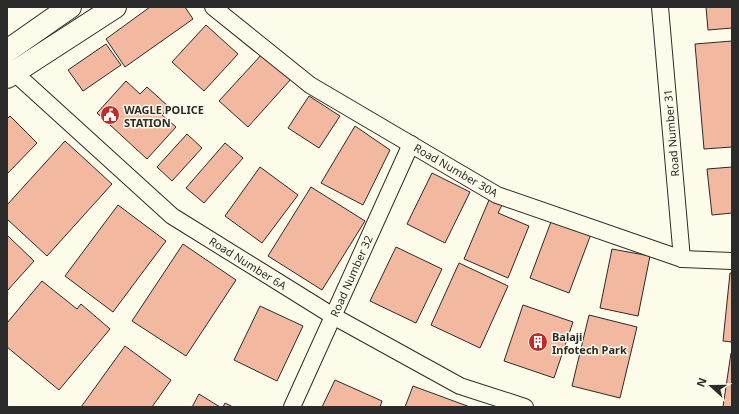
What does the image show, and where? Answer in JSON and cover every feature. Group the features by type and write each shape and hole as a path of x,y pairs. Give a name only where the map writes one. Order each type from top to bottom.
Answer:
{"main road":[{"path":"7,51 70,7"},
{"path":"9,72 115,7"}],"street":[{"name":"Road Number 30A","path":"213,7 310,85 497,195 682,259 732,261"},
{"name":"Road Number 31","path":"660,7 682,259"},
{"name":"Road Number 6A","path":"9,72 172,216 333,316 460,386 525,407"},
{"name":"Road Number 32","path":"292,407 410,144"}],"building":[{"path":"150,7 185,7 193,19 125,67 106,39"},
{"path":"706,7 732,7 732,28 708,30"},
{"path":"206,25 238,54 204,91 172,62"},
{"path":"732,41 732,147 704,149 695,44"},
{"path":"106,44 121,65 83,91 68,70"},
{"path":"263,53 291,79 248,127 219,101"},
{"path":"126,81 140,94 147,87 169,107 162,115 176,127 147,159 97,113"},
{"path":"309,96 340,116 319,148 288,128"},
{"path":"10,116 37,143 7,174 7,119"},
{"path":"355,126 390,150 363,205 321,183"},
{"path":"187,134 202,148 172,181 157,167"},
{"path":"65,141 112,184 47,256 7,219 7,205"},
{"path":"225,143 243,158 204,203 186,188"},
{"path":"260,167 298,195 262,243 225,216"},
{"path":"732,167 732,213 712,215 707,169"},
{"path":"432,173 470,192 445,243 407,224"},
{"path":"311,187 365,221 322,290 268,256"},
{"path":"489,200 502,205 498,213 529,226 508,278 464,259"},
{"path":"118,205 166,241 113,312 65,276"},
{"path":"552,219 591,234 569,293 530,278"},
{"path":"7,235 34,261 7,291"},
{"path":"183,244 236,280 186,356 132,321"},
{"path":"396,247 442,269 416,323 370,301"},
{"path":"612,249 650,256 638,316 600,308"},
{"path":"459,263 508,286 480,348 431,325"},
{"path":"730,273 732,273 732,342 723,341"},
{"path":"42,281 77,309 81,304 110,329 59,390 7,347 7,323"},
{"name":"Balaji Infotech Park","path":"523,305 573,322 554,378 504,361"},
{"path":"260,306 303,326 277,381 234,360"},
{"path":"589,315 637,327 620,398 572,386"},
{"path":"125,346 171,380 152,407 81,407"},
{"path":"731,353 732,407 723,407"},
{"path":"335,380 382,401 380,407 322,407"},
{"path":"413,386 470,407 405,407"},
{"path":"199,394 220,407 192,407"},
{"path":"225,403 233,407 223,407"}],"place":[{"name":"WAGLE POLICE STATION","path":"110,115"},
{"name":"Balaji Infotech Park","path":"538,342"}]}
